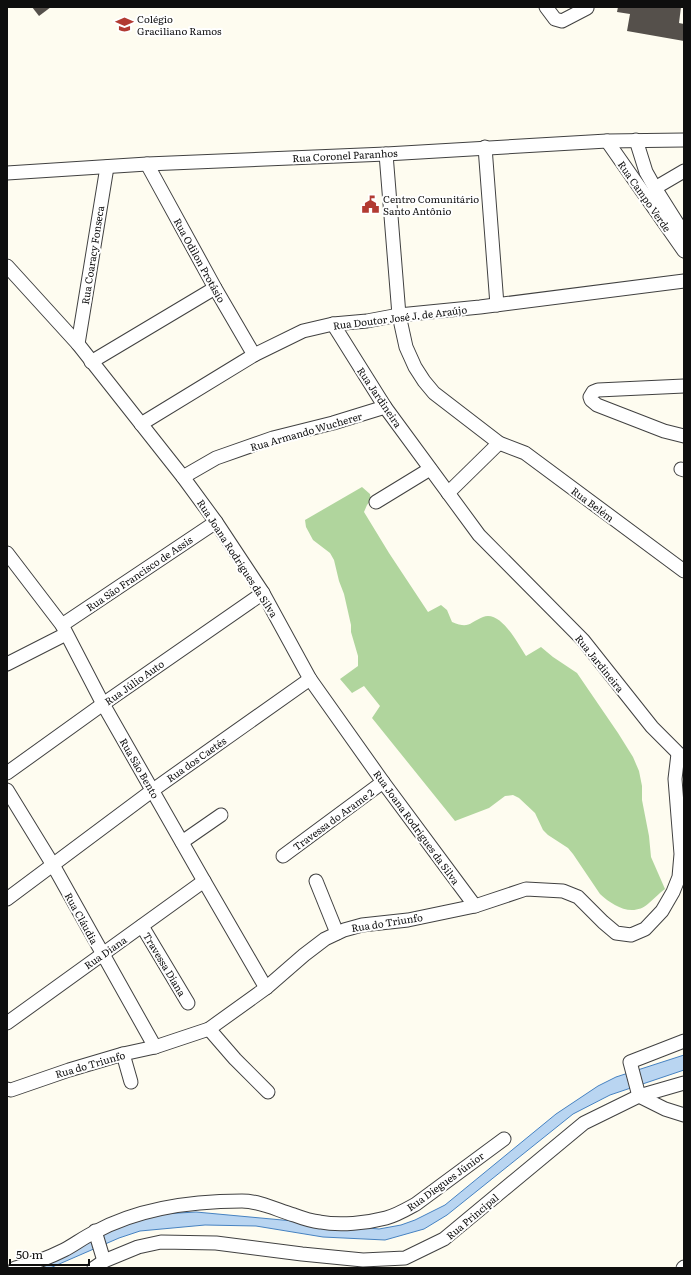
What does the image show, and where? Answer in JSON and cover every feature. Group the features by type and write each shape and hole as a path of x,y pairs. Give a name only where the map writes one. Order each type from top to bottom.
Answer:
{"street":[{"path":"546,7 555,19 562,21 587,8"},
{"path":"636,140 646,172 684,234"},
{"name":"Rua Coronel Paranhos","path":"7,173 147,164 386,154 607,141 684,140"},
{"name":"Rua Campo Verde","path":"607,141 684,251"},
{"path":"485,147 497,304"},
{"name":"Rua Belém","path":"386,154 399,315 406,347 415,367 424,381 434,393 499,442 525,453 684,571"},
{"name":"Rua Odilon Protásio","path":"147,164 215,288 254,354"},
{"name":"Rua Coaracy Fonseca","path":"78,344 107,167"},
{"path":"655,188 684,171"},
{"name":"Rua Joana Rodrigues da Silva","path":"7,266 78,344 183,477 216,522 263,593 310,679 383,782 475,906"},
{"name":"Rua Doutor José J. de Araújo","path":"140,424 254,354 303,331 333,324 367,321 399,315 684,281"},
{"path":"91,362 215,288"},
{"name":"Rua Jardineira","path":"333,324 386,407 479,535 583,640 652,727 681,756 675,779 681,854 679,894"},
{"path":"684,386 607,390 593,392 590,394 591,400 597,405 664,432 684,436"},
{"name":"Rua Armando Wucherer","path":"183,477 216,458 273,438 333,423 386,407"},
{"path":"448,492 499,442"},
{"path":"376,502 430,468"},
{"name":"Rua São Francisco de Assis","path":"7,664 64,630 216,522"},
{"name":"Rua São Bento","path":"7,553 64,630 103,704 266,988"},
{"name":"Rua Júlio Auto","path":"7,773 103,704 263,593"},
{"name":"Rua dos Caetés","path":"7,899 153,790 310,679"},
{"name":"Travessa do Arame 2","path":"283,856 383,782"},
{"name":"Rua Cláudia","path":"7,790 53,865 155,1047"},
{"path":"182,842 221,815"},
{"name":"Rua Diana","path":"7,1023 204,881"},
{"path":"316,881 337,933"},
{"name":"Rua do Triunfo","path":"7,1089 11,1090 69,1070 123,1054 155,1047 208,1029 266,988 325,939 344,930 362,925 408,920 475,906 526,889 563,891 578,897 616,933 631,936 645,929 679,894"},
{"name":"Travessa Diana","path":"142,926 188,1003"},
{"path":"208,1029 235,1060 268,1092"},
{"path":"684,1041 631,1066 638,1094 665,1109 684,1115"},
{"path":"123,1054 131,1082"},
{"name":"Rua Principal","path":"100,1260 138,1247 161,1242 216,1243 363,1260 405,1258 444,1239 584,1123 638,1094 684,1083"},
{"name":"Rua Diegues Júnior","path":"15,1268 32,1264 64,1250 96,1232 148,1212 174,1206 243,1201 265,1204 293,1215 320,1222 341,1224 386,1218 416,1204 504,1138"},
{"path":"96,1232 100,1260"}],"green space":[{"path":"362,487 370,494 371,500 364,512 428,612 441,605 447,610 452,622 462,625 469,624 483,617 490,616 496,618 508,629 526,656 541,647 577,673 618,733 633,757 639,771 651,857 665,889 649,903 636,910 630,910 623,909 611,903 600,894 568,848 548,835 543,830 535,813 519,798 513,795 505,796 489,808 455,821 372,718 380,706 364,686 352,693 340,679 358,666 358,656 351,632 351,625 344,594 334,560 330,553 313,540 306,527 305,520"}],"water":[{"path":"684,1055 684,1070 610,1095 573,1114 447,1215 424,1229 385,1240 323,1237 256,1226 205,1225 140,1231 119,1238 50,1268 23,1268 125,1223 162,1214 196,1212 379,1229 401,1225 415,1220 445,1205 556,1114 598,1086 616,1077"}],"building":[{"path":"32,7 51,7 39,16"},
{"path":"618,7 681,7 679,23 684,24 684,41 627,31 630,14 617,12"}],"place":[{"name":"Colégio Graciliano Ramos","path":"124,24"},
{"name":"Centro Comunitário Santo Antônio","path":"370,204"}]}
